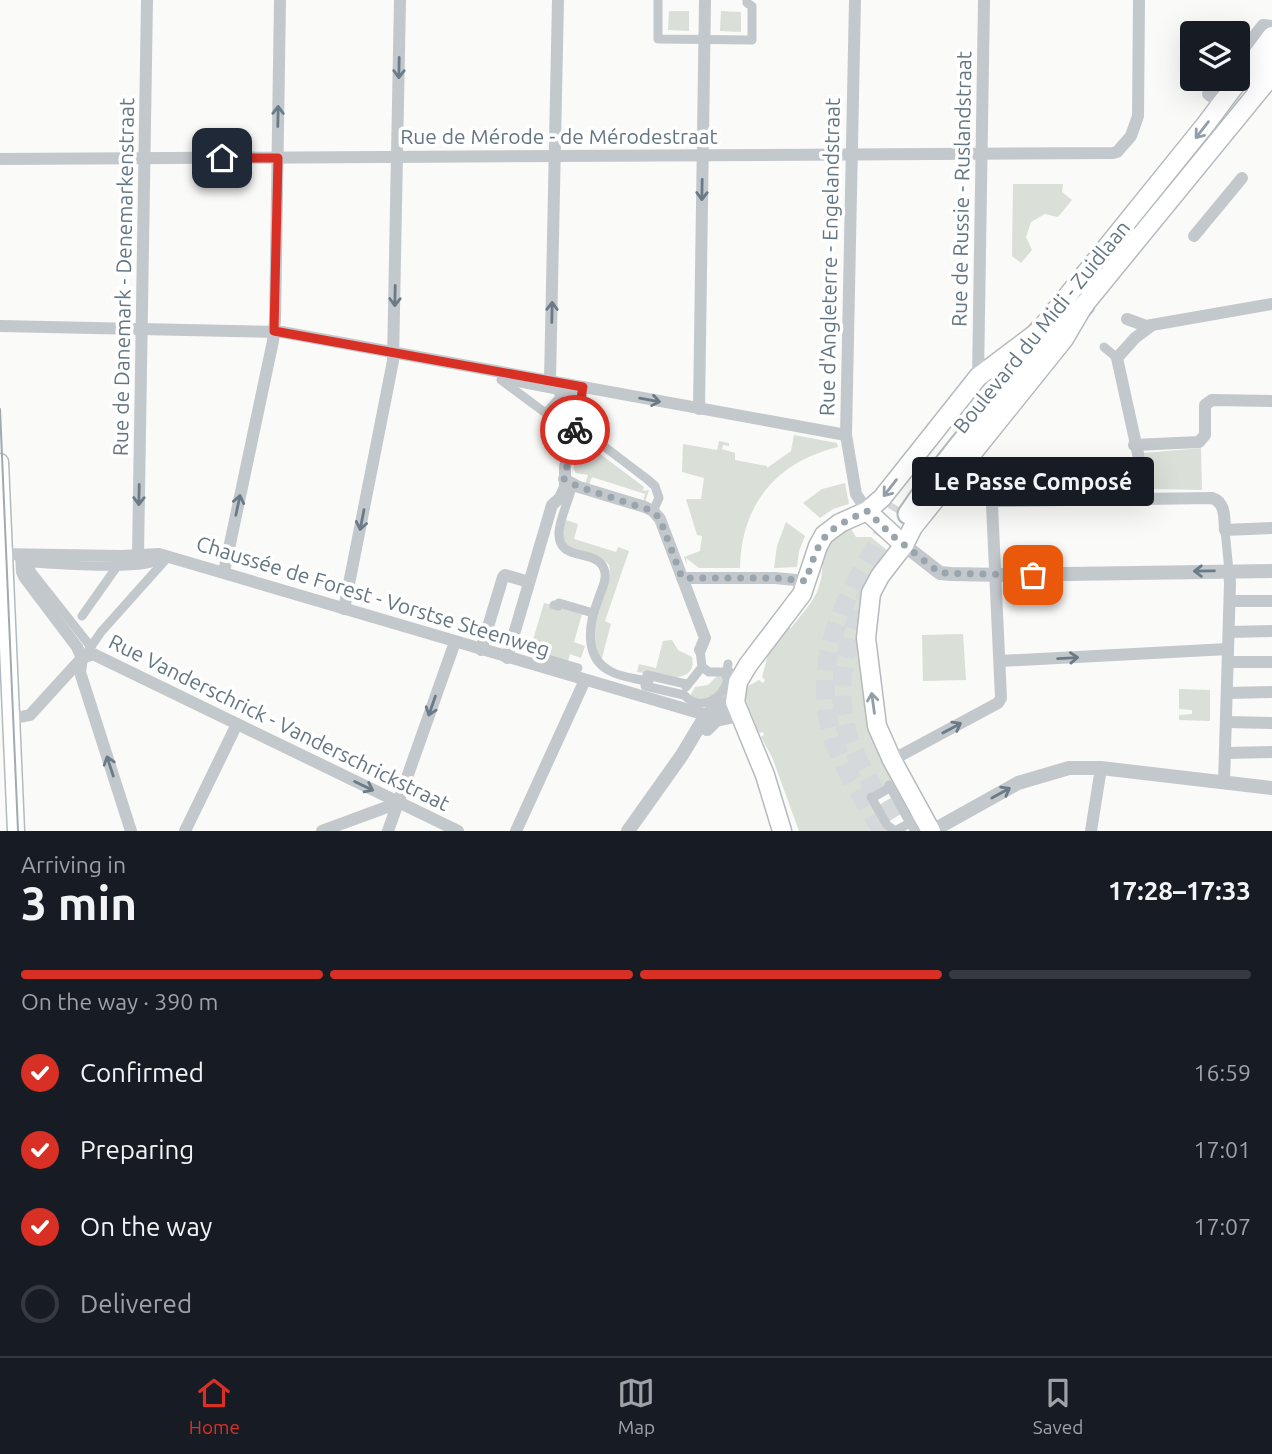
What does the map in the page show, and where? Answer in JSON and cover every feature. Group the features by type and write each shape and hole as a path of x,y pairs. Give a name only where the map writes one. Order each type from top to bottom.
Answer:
{"highway":[{"name":"Boulevard du Midi - Zuidlaan","path":"1040,331 904,510 1023,371 1084,305"}],"main road":[{"name":"Boulevard du Midi - Zuidlaan","path":"1040,331 1222,105 1272,36"},
{"name":"Boulevard du Midi - Zuidlaan","path":"1247,107 1250,89 1272,58"},
{"name":"Boulevard du Midi - Zuidlaan","path":"931,831 892,761 877,726 866,638 871,593 913,527 1064,339 1084,305 1272,75"},
{"path":"782,831 765,775 739,715 729,679 802,594 824,536 840,523 867,511 882,498 978,377 1040,331"},
{"path":"0,463 16,559 7,710 7,772 16,831"},
{"path":"867,511 904,545"}],"street":[{"name":"Rue de Danemark - Denemarkenstraat","path":"138,554 148,0"},
{"path":"224,572 274,331 280,0"},
{"path":"344,608 394,352 400,0"},
{"path":"546,413 556,389 555,156 558,0"},
{"path":"658,0 658,39 705,40 752,40 752,6 747,1"},
{"path":"699,409 705,0"},
{"name":"Rue d'Angleterre - Engelandstraat","path":"855,0 846,435 856,494 867,511"},
{"name":"Rue de Russie - Ruslandstraat","path":"978,377 984,0"},
{"name":"Rue de Mérode - de Mérodestraat","path":"0,159 703,157 1117,152 1131,136 1138,116 1139,0"},
{"path":"1250,41 1263,25 1272,26"},
{"path":"1211,91 1209,94 1222,105"},
{"path":"1194,236 1242,178"},
{"path":"1160,181 1176,194"},
{"path":"1127,318 1151,326 1272,304"},
{"path":"0,326 274,331 394,352 556,389 577,390"},
{"path":"1117,358 1135,338 1151,326"},
{"path":"1104,346 1117,358 1148,499"},
{"path":"577,390 566,429 502,380 556,389 577,390 699,409 846,435"},
{"path":"507,658 552,505 563,494 577,390"},
{"path":"1134,445 1199,442 1205,435 1205,405 1212,400 1272,401"},
{"path":"578,433 593,438 654,486 659,498 653,511"},
{"path":"564,479 579,487 653,511 660,519 705,638 700,650 702,667 729,679"},
{"path":"579,504 569,495 559,538 565,550 596,560 604,570 605,579 593,613 589,638 597,663 647,681"},
{"path":"892,761 998,703 1001,698 995,575 987,500 1216,498 1221,503 1225,530 1230,601 1224,783"},
{"path":"1225,530 1272,528"},
{"path":"904,545 940,573 995,575 1272,570"},
{"path":"138,554 156,554 162,559 150,565 30,563 16,559 138,554"},
{"path":"16,559 79,621 86,653 80,672 131,831"},
{"path":"16,559 25,579 78,647 86,653"},
{"name":"Chaussée de Forest - Vorstse Steenweg","path":"7,710 30,715 86,653 162,559 224,572 507,658 583,675 707,725"},
{"path":"79,621 121,564"},
{"path":"481,650 503,577 505,575 529,582"},
{"path":"682,578 775,578 806,581"},
{"path":"1230,601 1272,601"},
{"path":"554,605 558,606 559,603 593,613"},
{"path":"1229,632 1272,631"},
{"path":"388,831 455,642"},
{"name":"Rue Vanderschrick - Vanderschrickstraat","path":"86,653 93,654 458,831"},
{"path":"539,654 583,675"},
{"path":"1000,661 1228,655 1272,662"},
{"path":"516,831 583,675 597,663"},
{"path":"583,675 597,663"},
{"path":"686,700 686,684 702,667"},
{"path":"686,684 647,675 645,686 705,704 729,679"},
{"path":"628,831 682,755 729,702 729,679"},
{"path":"1227,693 1272,692"},
{"path":"707,725 739,715"},
{"path":"1226,722 1272,723"},
{"path":"185,831 237,724"},
{"path":"1225,753 1272,752"},
{"path":"931,831 1031,778 1069,768 1101,768 1272,788"},
{"path":"1091,831 1101,768"},
{"path":"890,786 914,824 895,831 887,825 872,797 890,786"},
{"path":"322,831 398,803"}],"shaded area":[{"path":"669,11 689,11 689,31 668,30"},
{"path":"721,11 741,12 741,32 720,31"},
{"path":"1013,184 1063,184 1062,192 1072,200 1058,217 1045,214 1031,222 1026,237 1032,250 1021,263 1012,256"},
{"path":"794,435 837,443 838,447 797,463 766,489 747,525 740,568 699,568 686,558 687,565 684,557 700,551 702,536 697,535 686,499 701,499 704,478 682,472 683,444 717,450 719,441 729,443 729,446 723,445 722,449 735,453 735,460 767,468 791,451"},
{"path":"583,441 644,487 643,491 649,490 645,502 645,494 592,477 589,485 585,484 588,475 576,473 573,468"},
{"path":"1201,448 1202,490 1151,489 1144,453"},
{"path":"845,483 849,504 833,509 820,518 803,503 822,489"},
{"path":"566,520 578,524 574,539 616,552 618,547 629,551 605,621 611,624 601,661 594,633 609,576 609,565 596,556 564,546 562,529"},
{"path":"786,522 805,536 797,567 774,568 777,546"},
{"path":"851,529 856,537 871,537 888,551 887,558 862,604 897,781 872,795 870,799 887,831 799,831 772,757 761,737 763,732 759,733 746,700 745,688 759,680 763,683 765,680 762,677 769,651 788,627 791,628 817,592 827,549 839,535"},
{"path":"544,603 582,614 574,642 585,646 581,658 570,654 568,661 530,650"},
{"path":"963,634 966,680 923,681 922,635"},
{"path":"672,640 678,650 692,657 692,668 686,675 676,677 665,676 666,673 664,676 637,672 639,664 656,668 663,641"},
{"path":"725,675 722,691 704,701 690,696 695,687 708,685 717,676"},
{"path":"1179,689 1210,690 1210,721 1179,720 1179,715 1192,714 1192,710 1179,709"}],"tunnel":[{"path":"882,831 836,748 826,703 826,672 840,615 867,561 899,507"},
{"path":"872,585 850,638 843,674 843,712 856,756 900,831"}],"tram line":[{"path":"0,409 18,831"}],"way so far":[{"path":"575,430 570,442 564,479 572,485 653,511 660,519 682,578 775,578 806,581 824,536 840,523 867,511 894,537 940,573 1033,575"}],"place":[{"name":"Le Passe Composé","path":"1033,575"}],"route":[{"path":"222,158 278,158 274,331 583,387 575,430"}]}
